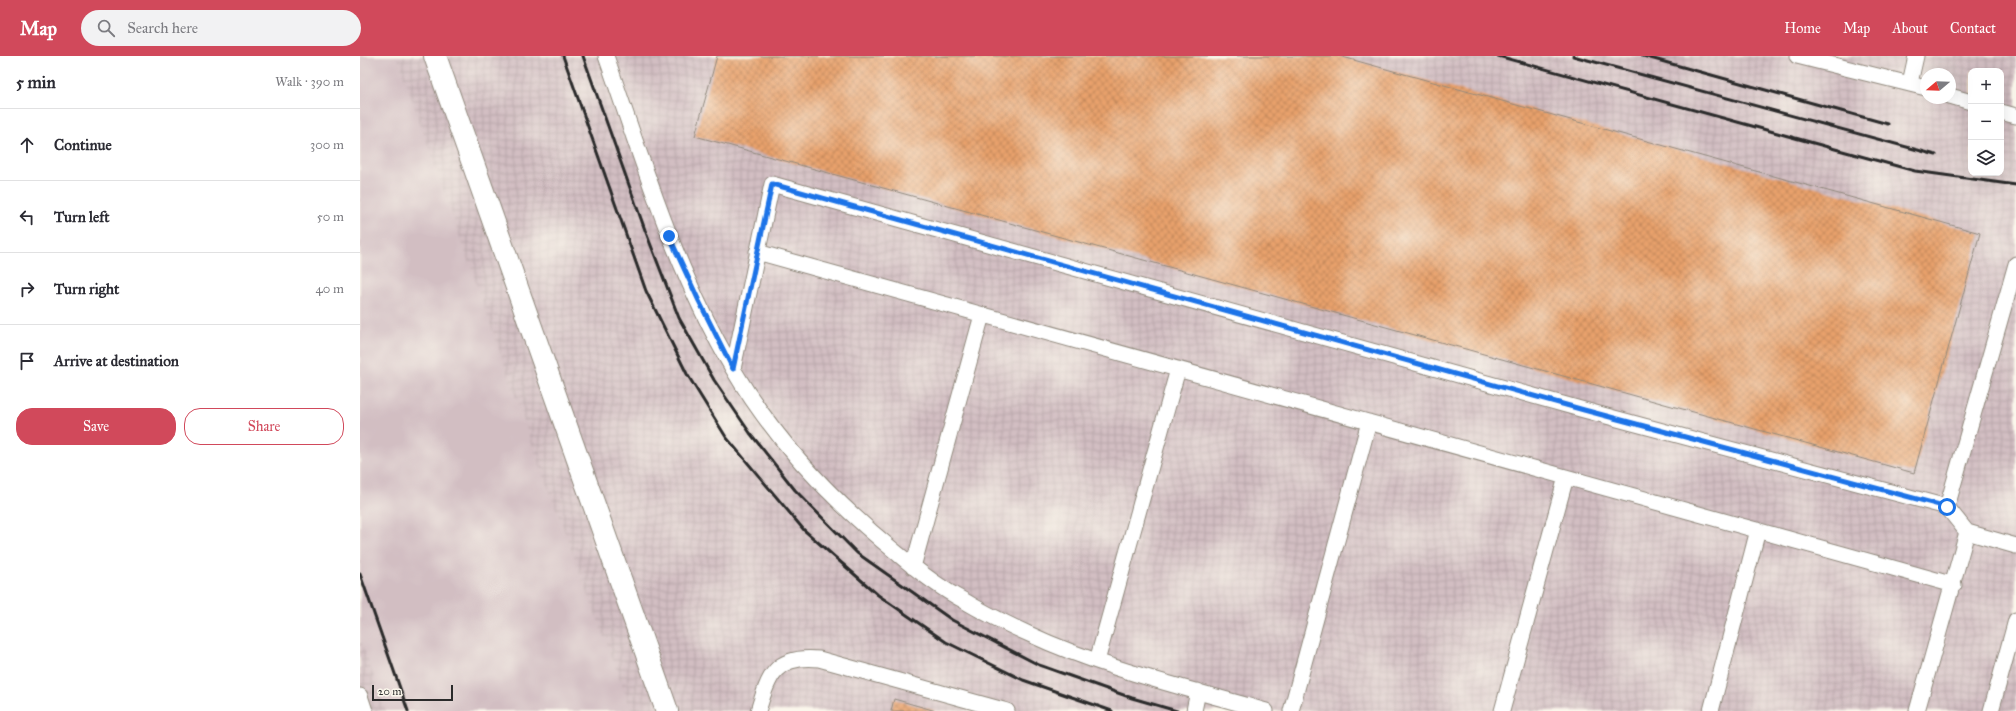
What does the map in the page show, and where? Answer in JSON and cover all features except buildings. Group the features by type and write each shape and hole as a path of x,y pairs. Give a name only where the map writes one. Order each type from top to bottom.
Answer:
{"street":[{"path":"435,56 667,711"}],"lane":[{"path":"606,56 669,236 699,301 733,369 761,411 807,470 864,526 913,566 961,600 1031,635 1098,661 1266,711"},
{"path":"1797,56 1920,86"},
{"path":"1910,83 1916,56"},
{"path":"1956,98 1968,101"},
{"path":"2004,113 2016,116"},
{"path":"733,369 772,184 1576,408 1947,507 1967,532 2016,546"},
{"path":"757,252 1954,585"},
{"path":"1947,507 2016,264"},
{"path":"913,566 982,314"},
{"path":"1098,661 1178,369"},
{"path":"1291,711 1369,422"},
{"path":"1502,711 1566,477"},
{"path":"1712,711 1758,530"},
{"path":"1917,711 1954,585 1967,532"},
{"path":"1991,711 2016,620"},
{"path":"758,711 767,683 773,672 787,662 802,658 819,659 1007,711"},
{"path":"1194,711 1198,691"},
{"path":"360,696 365,711"}],"shaded area":[{"path":"360,56 2016,56 2016,711 360,711"},
{"path":"360,56 397,56 537,458 632,711 386,711 360,637"}],"railway":[{"path":"563,56 646,291 687,374 726,437 804,530 878,595 946,642 1023,680 1112,711"},
{"path":"583,56 645,230 679,318 714,380 750,433 795,490 857,553 952,620 1039,665 1132,698 1177,711"},
{"path":"1498,56 1915,171 2016,185"},
{"path":"1573,56 1936,155"},
{"path":"1643,56 1888,124"},
{"path":"360,574 408,711"}],"route":[{"path":"669,236 733,369 772,184 1584,410 1947,507"}]}
